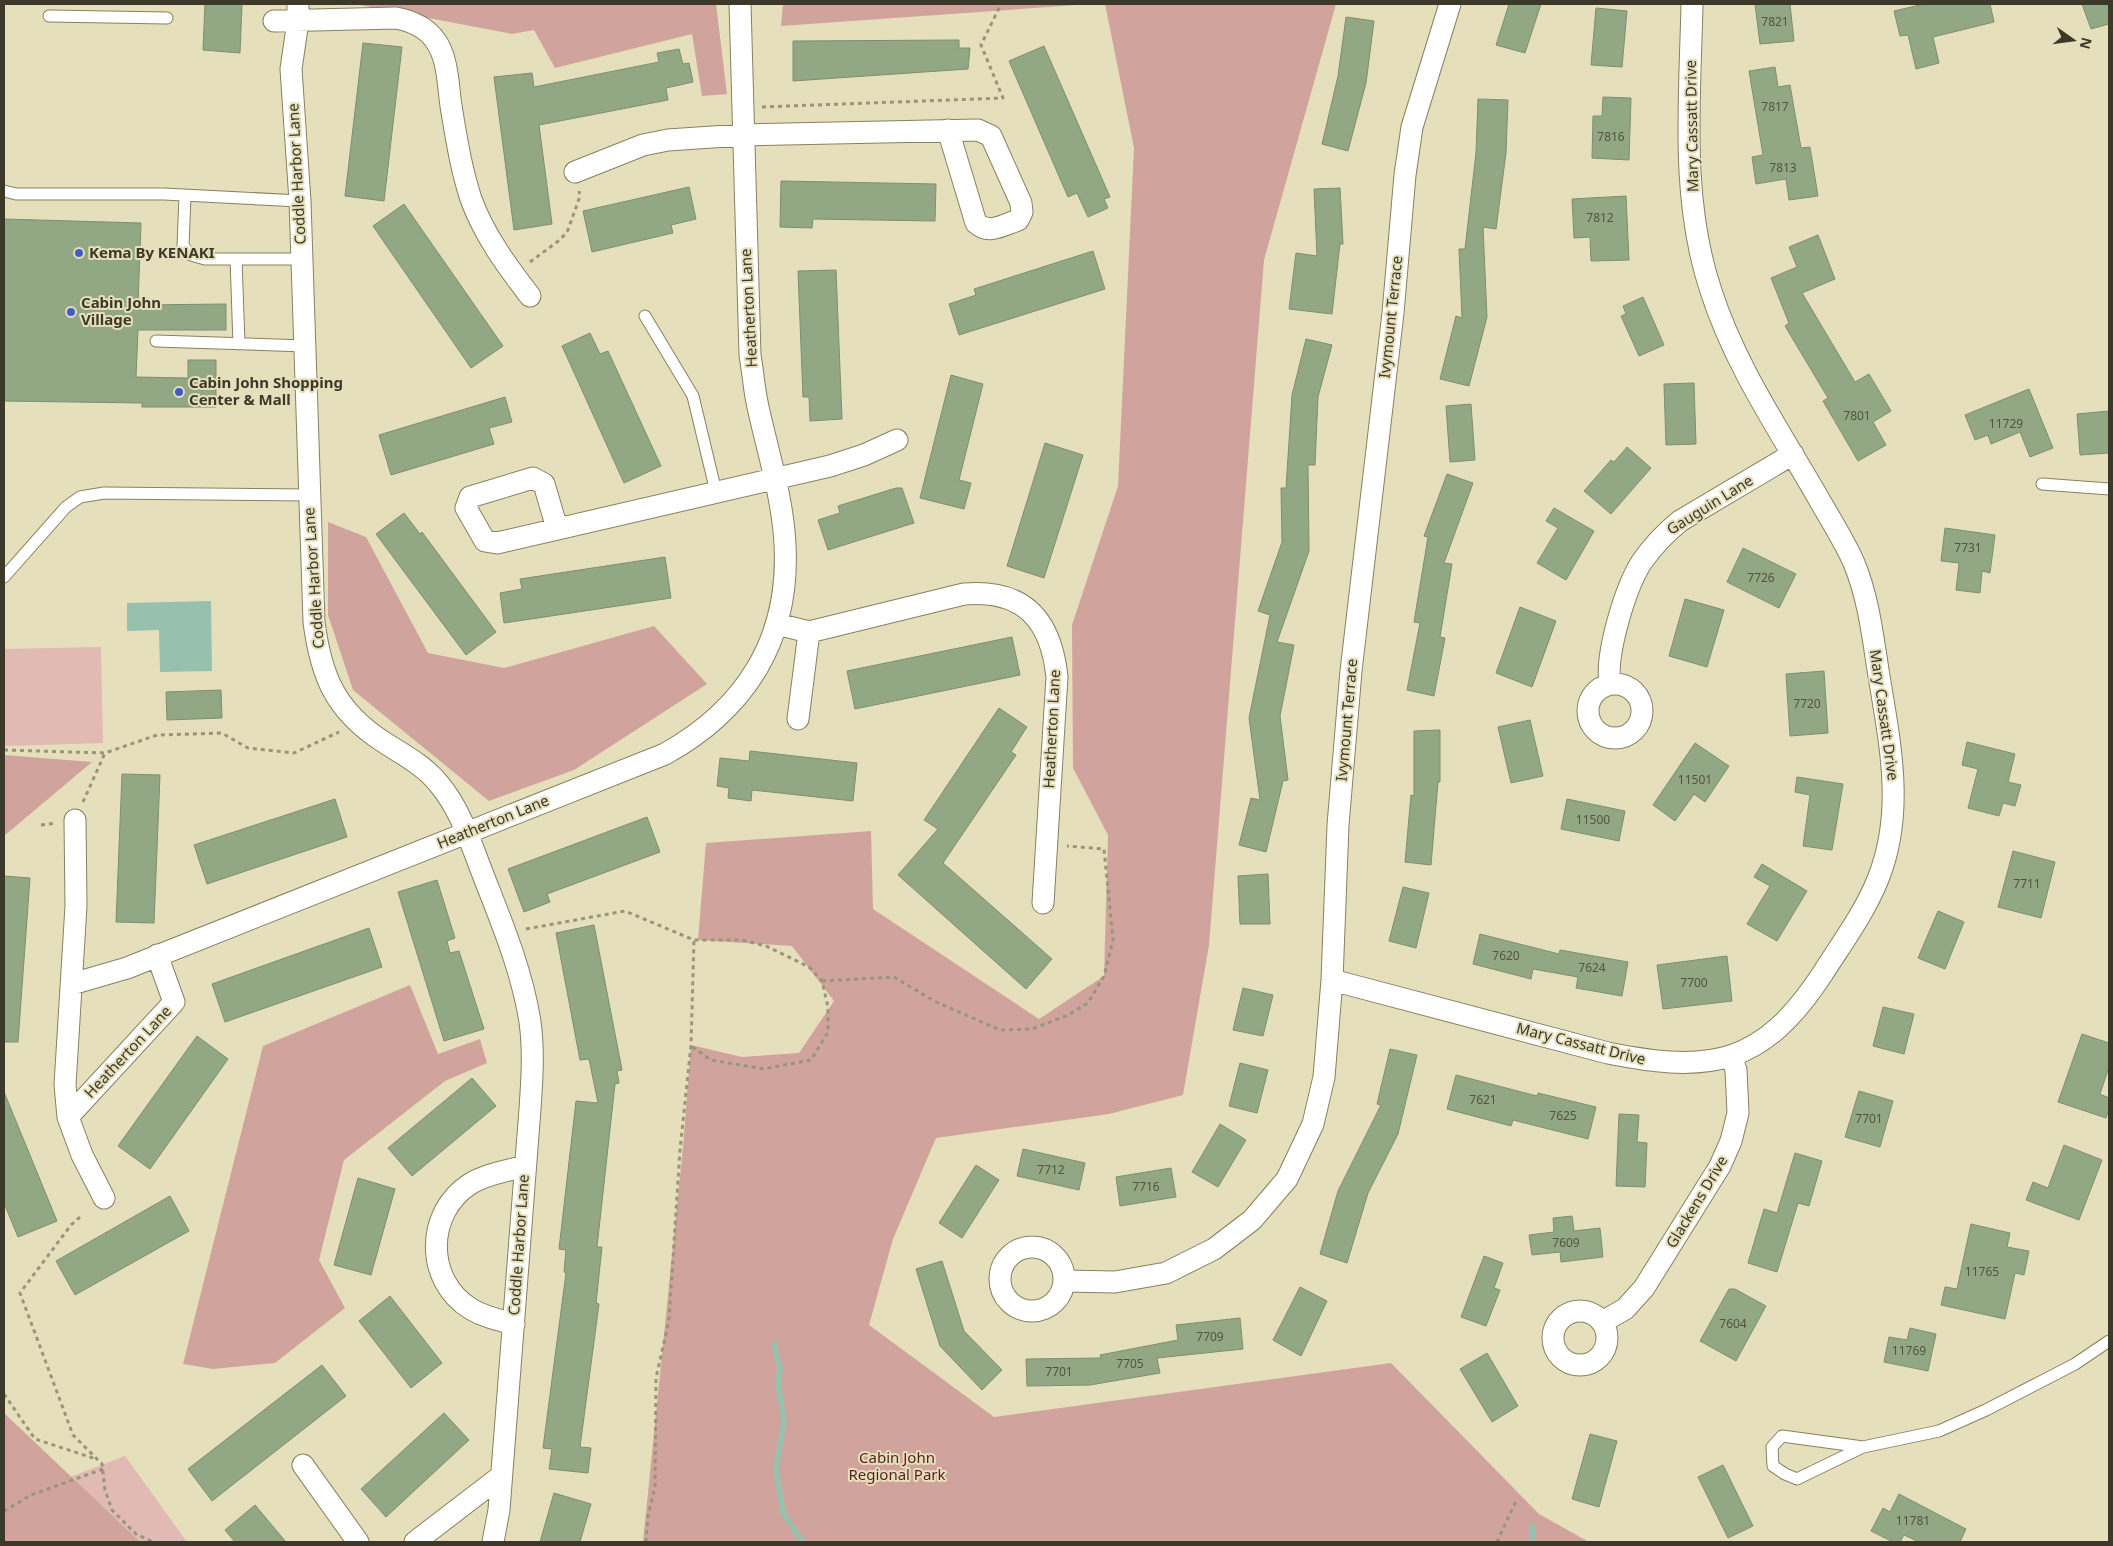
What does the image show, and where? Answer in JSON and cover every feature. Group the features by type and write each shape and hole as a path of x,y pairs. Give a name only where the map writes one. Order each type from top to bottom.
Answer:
{"street":[{"name":"Heatherton Lane","path":"72,984 127,968 666,754 693,738 728,709 756,671 777,624 786,568 785,543 775,478 758,405 750,355 742,135 740,4"},
{"name":"Ivymount Terrace","path":"1064,1281 1115,1282 1166,1273 1214,1249 1252,1220 1287,1179 1313,1124 1324,1077 1332,980 1338,825 1351,671 1393,313 1405,175 1412,127 1450,4"},
{"name":"Mary Cassatt Drive","path":"1332,980 1608,1053 1653,1062 1704,1062 1731,1056 1745,1050 1776,1029 1791,1015 1822,974 1868,899 1878,879 1892,830 1895,782 1891,746 1869,614 1854,564 1736,353 1710,290 1702,260 1691,186 1692,4"},
{"name":"Coddle Harbor Lane","path":"291,69 274,12 396,18 410,21 435,39 443,56 456,136 471,199 496,250 530,296"},
{"name":"Coddle Harbor Lane","path":"298,12 291,69 300,201 308,495 314,622 322,668 337,697 358,723 425,769 438,782 455,805 506,933 521,979 530,1023 533,1070 514,1324 494,1542"},
{"path":"575,172 643,145 668,140 742,135 948,130 978,130 991,136 1021,202 1022,212 1018,220 991,230 982,229 976,223 948,130"},
{"path":"557,528 830,466 864,455 897,440"},
{"name":"Gauguin Lane","path":"1610,684 1609,658 1616,630 1633,582 1650,550 1663,535 1680,521 1793,454"},
{"name":"Heatherton Lane","path":"777,624 809,632 964,594 993,595 1013,600 1031,612 1048,634 1052,645 1057,678 1043,903"},
{"path":"798,719 809,632"},
{"name":"Heatherton Lane","path":"75,820 76,906 64,1085 68,1117 82,1154 104,1198"},
{"name":"Heatherton Lane","path":"68,1117 174,1002 157,955"},
{"name":"Glackens Drive","path":"1602,1322 1625,1309 1644,1288 1720,1166 1731,1141 1738,1113 1736,1070 1731,1056"},
{"name":"Coddle Harbor Lane","path":"514,1324 485,1316 458,1299 442,1276 436,1260 435,1244 438,1227 447,1208 464,1189 483,1178 525,1166"},
{"path":"303,1465 358,1542"},
{"path":"415,1542 501,1476"}],"lane":[{"path":"49,16 167,18"},
{"path":"4,191 16,194 185,196 300,201"},
{"path":"185,196 183,246 191,256 205,259 302,259"},
{"path":"236,259 239,344"},
{"path":"645,316 693,396 716,492"},
{"path":"156,341 304,346"},
{"path":"2042,484 2109,490"},
{"path":"4,577 66,507 80,497 104,493 308,495"},
{"path":"1863,1447 1782,1436 1772,1447 1773,1466 1797,1479 1863,1447 1939,1431 1986,1410 2075,1364 2109,1341"}],"path":[{"path":"742,108 1003,98 981,45 1001,4"},
{"path":"513,274 561,238 568,230 580,196 575,172"},
{"path":"4,750 105,752 157,735 222,733 248,748 294,753 358,723"},
{"path":"75,820 105,752"},
{"path":"822,981 894,977 934,1001 1000,1030 1032,1028 1068,1015 1088,1003 1104,976 1113,940 1104,849 1046,844"},
{"path":"506,933 625,911 694,940 742,940 766,946 809,966 822,981 828,1007 828,1032 811,1060 764,1069 711,1060 690,1045"},
{"path":"646,1542 648,1516 655,1487 656,1378 669,1320 680,1150 690,1045 694,940"},
{"path":"80,1217 71,1225 20,1293 73,1435 102,1464 105,1490 112,1510 136,1534 152,1542"},
{"path":"4,1394 35,1439 98,1460"},
{"path":"4,1511 31,1496 103,1469"},
{"path":"1497,1542 1516,1500"}],"shaded area":[{"path":"211,601 212,671 160,672 159,630 127,631 127,603"},
{"path":"101,647 103,743 4,746 4,649"},
{"path":"125,1456 187,1542 4,1542 4,1475 33,1491"}],"green space":[{"path":"355,4 716,4 727,94 702,96 692,34 555,68 534,30 512,34"},
{"path":"783,4 1091,4 781,26"},
{"name":"Cabin John Regional Park","path":"1105,4 1336,4 1264,260 1209,945 1183,1095 1109,1114 936,1138 893,1239 869,1325 994,1417 1391,1363 1539,1514 1589,1542 643,1542 683,1147 691,1045 742,1057 799,1053 834,1001 792,946 698,940 706,843 871,831 873,909 1039,1019 1104,976 1108,835 1073,768 1072,625 1118,486 1134,148"},
{"path":"328,522 366,537 428,653 504,668 654,626 707,684 574,770 489,801 353,690 328,615"},
{"path":"4,755 92,762 4,836"},
{"path":"410,985 438,1054 480,1039 487,1063 445,1081 344,1160 319,1260 345,1308 275,1363 213,1369 183,1364 263,1046"},
{"path":"4,1413 140,1542 4,1542"}],"building":[{"path":"205,4 242,4 240,53 203,50"},
{"path":"1509,4 1541,4 1525,53 1496,45"},
{"path":"1755,4 1790,4 1794,41 1760,44"},
{"path":"1924,4 1990,4 1994,22 1933,37 1939,63 1916,69 1908,35 1900,36 1894,11"},
{"path":"2082,4 2109,4 2109,24 2091,29"},
{"path":"1596,8 1627,11 1622,67 1591,65"},
{"path":"1346,17 1374,21 1366,83 1348,151 1322,144 1338,76"},
{"path":"959,40 959,48 970,48 968,69 793,81 793,41"},
{"path":"363,43 402,47 384,201 345,196"},
{"path":"1044,46 1110,197 1104,199 1108,208 1088,217 1077,193 1068,197 1009,61"},
{"path":"679,49 683,64 689,63 693,82 666,88 668,100 539,125 552,224 514,230 494,77 532,73 534,87 659,62 657,53"},
{"path":"1775,67 1778,87 1790,85 1801,148 1810,147 1818,196 1789,200 1786,179 1756,184 1752,157 1763,155 1749,71"},
{"path":"1603,97 1631,98 1629,160 1592,158 1593,116 1602,116"},
{"path":"1478,99 1508,100 1506,153 1496,229 1483,227 1487,317 1469,386 1440,379 1456,316 1462,318 1459,249 1465,249 1476,153"},
{"path":"781,181 936,184 935,221 813,219 812,228 780,227"},
{"path":"689,187 696,219 671,225 673,233 592,252 583,211"},
{"path":"1340,188 1343,244 1340,244 1332,314 1289,309 1296,253 1317,256 1314,189"},
{"path":"1626,196 1629,260 1591,261 1590,237 1574,238 1572,199"},
{"path":"404,204 503,346 471,368 373,226"},
{"name":"Cabin John Village","path":"4,219 141,223 138,305 226,304 226,330 138,330 136,377 188,378 188,360 216,360 216,407 142,407 142,403 4,401"},
{"path":"1818,235 1835,279 1802,293 1855,382 1869,374 1891,411 1873,422 1886,445 1858,461 1823,401 1828,398 1785,326 1789,323 1771,278 1797,267 1789,247"},
{"path":"1093,251 1105,289 959,335 949,304 976,295 974,289"},
{"path":"836,270 842,419 810,421 809,397 803,397 798,271"},
{"path":"1643,297 1664,345 1639,356 1621,316 1626,314 1623,306"},
{"path":"590,333 600,354 608,351 661,466 624,483 562,346"},
{"path":"1306,339 1332,345 1318,397 1315,465 1308,465 1309,551 1277,642 1294,645 1280,716 1288,780 1283,781 1266,852 1239,845 1251,798 1260,800 1249,718 1270,615 1258,611 1282,542 1281,488 1286,488 1292,395"},
{"path":"951,375 983,384 959,480 971,483 964,509 920,498"},
{"path":"1694,383 1696,444 1666,445 1664,384"},
{"path":"2029,389 2053,448 2030,457 2020,432 1991,444 1988,435 1975,440 1965,415"},
{"path":"505,397 512,422 489,428 494,444 391,475 379,435"},
{"path":"1471,404 1475,460 1450,462 1446,406"},
{"path":"2109,411 2109,453 2080,455 2077,414"},
{"path":"1045,443 1083,455 1044,578 1007,566"},
{"path":"1627,447 1651,468 1611,514 1584,491 1611,460 1614,462"},
{"path":"1447,474 1473,483 1444,563 1452,564 1440,637 1445,638 1434,696 1407,690 1420,623 1414,622 1428,537 1424,536"},
{"path":"896,488 902,488 914,523 828,550 818,520 840,513 838,506"},
{"path":"1554,508 1594,531 1566,580 1537,563 1558,528 1546,521"},
{"path":"404,513 420,534 422,532 496,632 466,655 376,534"},
{"path":"1945,528 1995,535 1990,573 1982,571 1980,593 1956,590 1959,563 1941,561"},
{"path":"1743,548 1796,574 1779,608 1727,582"},
{"path":"665,557 671,598 504,623 500,593 522,589 520,579"},
{"path":"1685,599 1724,610 1707,667 1669,656"},
{"path":"1520,607 1556,621 1532,687 1496,673"},
{"path":"1012,637 1020,675 855,709 847,671"},
{"path":"1824,671 1828,733 1790,736 1786,674"},
{"path":"221,690 222,718 167,720 166,692"},
{"path":"999,708 1027,727 1011,752 1016,755 943,863 1052,959 1026,989 898,875 938,829 924,820"},
{"path":"1530,720 1543,776 1511,783 1498,727"},
{"path":"1440,730 1440,782 1438,782 1431,865 1405,862 1411,795 1414,796 1414,731"},
{"path":"1967,742 2015,754 2008,782 2021,785 2015,806 2003,803 1999,816 1968,808 1978,769 1962,765"},
{"path":"1695,743 1729,766 1705,802 1694,794 1675,821 1653,805"},
{"path":"750,751 857,763 853,801 752,790 751,801 728,798 729,788 717,786 720,758 749,761"},
{"path":"122,774 160,775 154,923 116,922"},
{"path":"1797,777 1843,784 1832,850 1803,846 1810,795 1795,792"},
{"path":"335,799 347,837 207,884 194,845"},
{"path":"1567,799 1625,811 1619,841 1561,829"},
{"path":"647,817 660,852 547,894 550,902 524,912 508,869"},
{"path":"2013,851 2055,862 2041,918 1998,907"},
{"path":"1762,864 1807,891 1777,941 1747,924 1770,886 1754,877"},
{"path":"1268,874 1270,924 1240,924 1238,876"},
{"path":"4,876 30,878 18,1042 4,1042"},
{"path":"437,880 455,938 447,941 450,953 459,951 484,1029 444,1041 398,892"},
{"path":"1403,887 1429,893 1416,948 1389,941"},
{"path":"1938,911 1964,922 1945,969 1918,958"},
{"path":"594,925 622,1070 617,1071 619,1083 615,1084 597,1247 602,1247 596,1303 599,1304 580,1447 591,1448 588,1473 549,1469 552,1449 543,1448 566,1273 564,1272 566,1250 559,1249 576,1101 598,1103 589,1059 580,1060 556,933"},
{"path":"369,928 382,967 225,1022 212,984"},
{"path":"1480,934 1559,954 1560,950 1628,962 1622,996 1576,988 1578,977 1533,969 1531,979 1473,964"},
{"path":"1727,956 1732,1001 1663,1009 1657,965"},
{"path":"1243,988 1273,995 1263,1036 1233,1030"},
{"path":"1883,1007 1914,1014 1904,1054 1873,1046"},
{"path":"2082,1034 2109,1043 2109,1067 2100,1094 2109,1098 2109,1109 2106,1118 2058,1102"},
{"path":"197,1036 228,1059 150,1169 118,1146"},
{"path":"1390,1049 1417,1055 1398,1134 1368,1193 1347,1263 1320,1254 1338,1191 1381,1105 1377,1104"},
{"path":"1240,1063 1268,1070 1257,1113 1229,1106"},
{"path":"1456,1075 1537,1096 1538,1093 1596,1107 1588,1139 1513,1120 1511,1126 1447,1109"},
{"path":"472,1078 496,1106 412,1176 388,1148"},
{"path":"1859,1091 1893,1101 1880,1147 1845,1137"},
{"path":"4,1092 57,1221 18,1237 4,1203"},
{"path":"1619,1114 1639,1115 1637,1142 1647,1143 1645,1187 1616,1186"},
{"path":"1220,1124 1246,1140 1218,1187 1192,1172"},
{"path":"2064,1145 2102,1160 2079,1220 2026,1200 2033,1182 2048,1188"},
{"path":"1023,1149 1085,1163 1079,1190 1017,1176"},
{"path":"1795,1153 1822,1161 1809,1206 1798,1203 1777,1272 1748,1263 1764,1209 1777,1213"},
{"path":"976,1165 999,1180 962,1238 939,1223"},
{"path":"1171,1168 1176,1197 1120,1206 1116,1177"},
{"path":"358,1178 395,1189 371,1275 334,1265"},
{"path":"170,1196 189,1231 75,1295 56,1261"},
{"path":"1572,1216 1574,1231 1600,1228 1603,1257 1561,1262 1560,1252 1532,1255 1529,1235 1554,1232 1553,1218"},
{"path":"1971,1224 2010,1233 2007,1247 2029,1251 2024,1275 2015,1273 2005,1319 1941,1305 1945,1287 1957,1289"},
{"path":"1484,1256 1503,1263 1494,1288 1500,1290 1486,1326 1461,1317"},
{"path":"942,1261 964,1331 1002,1370 982,1390 940,1346 916,1269"},
{"path":"1300,1287 1327,1301 1301,1356 1273,1340"},
{"path":"1729,1289 1735,1289 1766,1306 1736,1361 1700,1341"},
{"path":"390,1296 442,1363 411,1388 359,1321"},
{"path":"1240,1318 1243,1349 1157,1358 1160,1373 1090,1385 1027,1386 1026,1359 1101,1358 1100,1355 1178,1340 1176,1325"},
{"path":"1910,1328 1936,1334 1928,1371 1884,1362 1889,1337 1907,1340"},
{"path":"1487,1353 1518,1406 1492,1422 1460,1369"},
{"path":"322,1365 346,1396 212,1501 188,1469"},
{"path":"444,1413 469,1440 386,1517 361,1489"},
{"path":"1590,1434 1617,1441 1599,1507 1572,1499"},
{"path":"1723,1465 1753,1526 1728,1538 1698,1477"},
{"path":"554,1493 591,1504 580,1542 540,1542"},
{"path":"1899,1494 1966,1529 1960,1542 1919,1542 1904,1535 1900,1542 1893,1542 1871,1531 1883,1508 1890,1512"},
{"path":"255,1505 286,1542 235,1542 225,1530"}],"waterway":[{"path":"774,1344 780,1369 778,1383 784,1421 776,1469 783,1513 803,1542"},
{"path":"1532,1526 1533,1542"}],"place":[{"name":"Kema By KENAKI","path":"79,253"},
{"name":"Cabin John Village","path":"71,312"},
{"name":"Cabin John Shopping Center & Mall","path":"179,392"}]}
